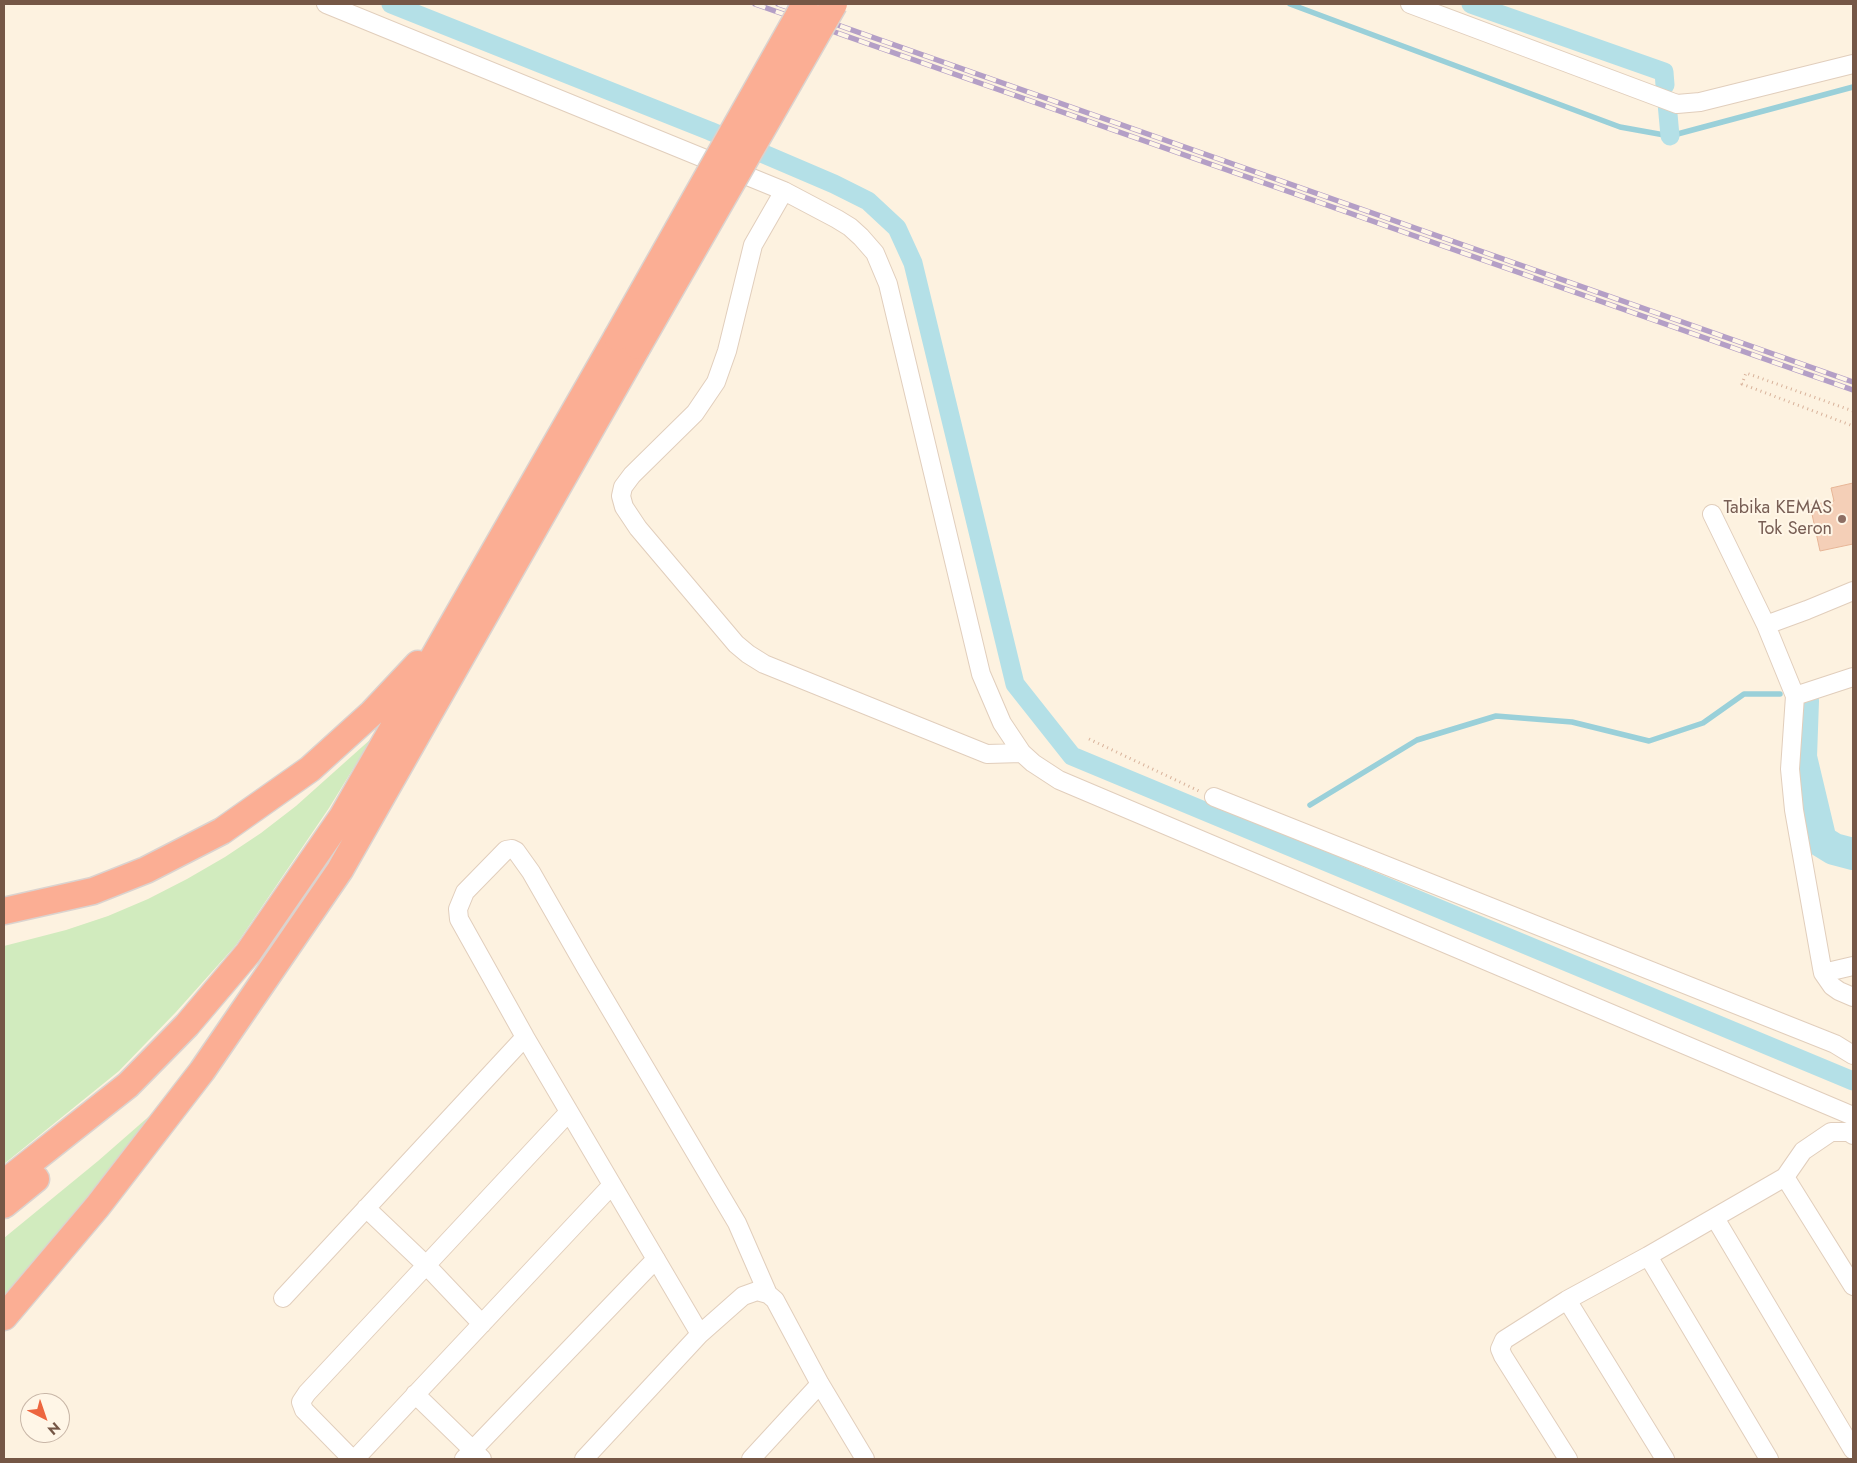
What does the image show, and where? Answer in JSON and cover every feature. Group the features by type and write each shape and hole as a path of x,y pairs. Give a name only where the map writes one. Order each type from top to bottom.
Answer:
{"highway":[{"path":"4,1317 96,1207 213,1055 340,870 460,660 805,4"},
{"path":"4,1183 128,1085 187,1025 248,953 342,817 446,635 834,4"},
{"path":"4,910 93,891 146,870 222,831 310,769 372,712 446,635"},
{"path":"4,1205 137,1099 200,1034 256,969 361,827 460,660"}],"street":[{"path":"326,4 784,191 821,210 850,227 861,236 875,253 888,284 981,674 1002,723 1022,753 1033,763 1059,780 1853,1116"},
{"path":"1410,4 1677,104 1700,102 1853,64"},
{"path":"784,191 754,245 727,352 716,382 695,413 632,475 623,487 621,496 624,507 644,535 736,644 764,664 987,754 1022,753"},
{"path":"1712,514 1766,625 1795,696 1790,769 1794,810 1823,973 1832,986 1853,997"},
{"path":"1766,625 1853,591"},
{"path":"1795,696 1853,677"},
{"path":"1214,797 1826,1040 1853,1055"},
{"path":"700,1334 525,1037 458,919 458,909 465,892 506,850 512,849 516,851 531,872 737,1224 768,1294"},
{"path":"1823,973 1853,966"},
{"path":"283,1298 525,1037"},
{"path":"569,1112 307,1393 301,1402 304,1410 353,1459 612,1185"},
{"path":"1568,1459 1503,1356 1500,1349 1504,1340 1567,1300 1785,1177 1803,1151 1831,1132 1849,1132 1853,1135"},
{"path":"1785,1177 1853,1286"},
{"path":"366,1208 427,1266 482,1324"},
{"path":"1715,1218 1853,1450"},
{"path":"1648,1256 1769,1459"},
{"path":"415,1394 473,1456 656,1259"},
{"path":"584,1459 700,1334 743,1296 757,1291 768,1294 775,1300 861,1458"},
{"path":"1567,1300 1665,1459"},
{"path":"751,1459 820,1384"},
{"path":"1846,1459 1853,1455"}],"path":[{"path":"1853,411 1746,373 1742,384 1853,426"},
{"path":"1089,739 1214,797"}],"green space":[{"path":"372,738 329,808 236,945 176,1012 119,1071 4,1164 4,946 66,930 108,916 148,899 187,879 261,833 296,806"},
{"path":"162,1105 87,1199 4,1298 4,1238 98,1161"}],"building":[{"path":"1853,483 1853,544 1820,551 1810,505 1834,501 1831,488"}],"waterway":[{"path":"391,4 710,131 834,184 868,201 897,228 913,263 1015,684 1072,756 1853,1081"},
{"path":"1290,4 1620,127 1670,136 1853,87"},
{"path":"1471,4 1664,72 1665,85"},
{"path":"1667,103 1670,136"},
{"path":"1310,805 1417,740 1496,716 1572,722 1649,741 1703,723 1744,694 1780,694"},
{"path":"1803,701 1801,757 1821,841 1834,849 1853,854"}],"railway":[{"path":"755,4 1853,390"},
{"path":"778,4 1853,382"}],"place":[{"name":"Tabika KEMAS Tok Seron","path":"1842,519"}]}
